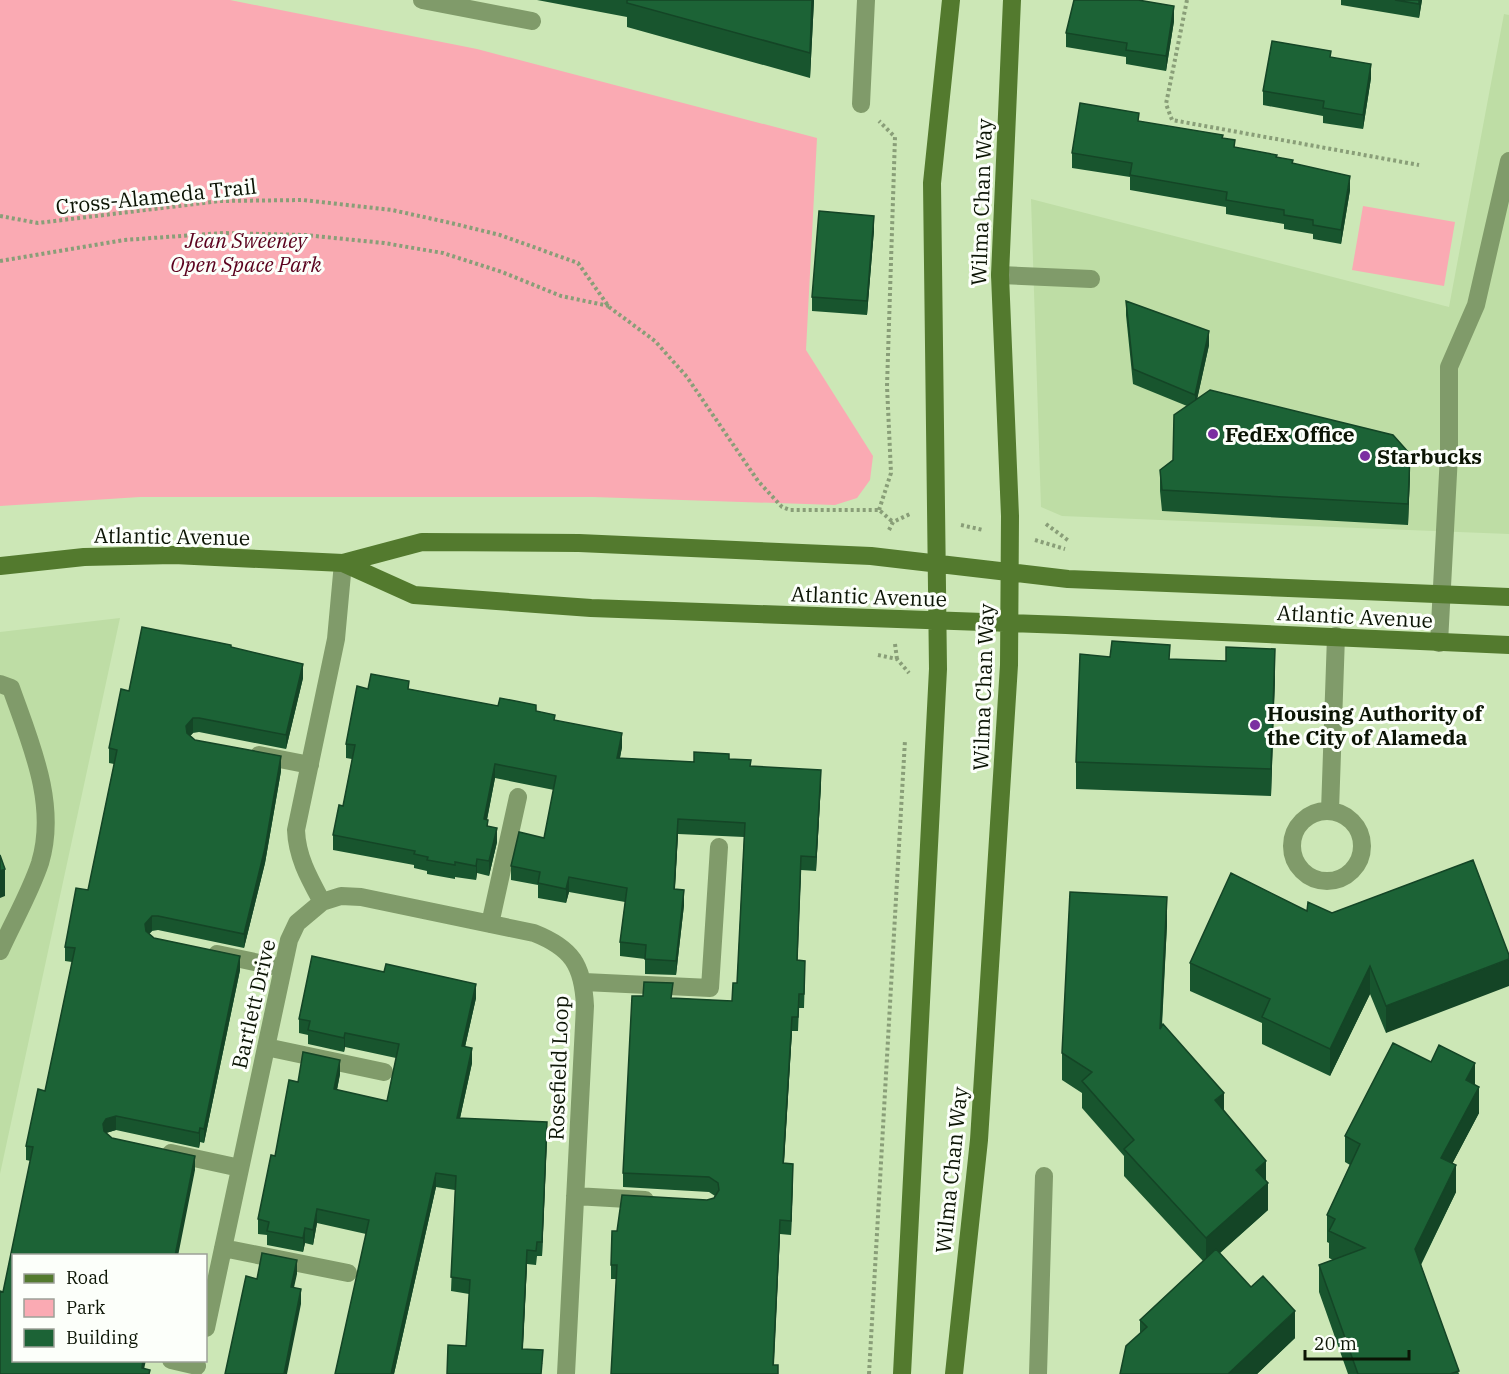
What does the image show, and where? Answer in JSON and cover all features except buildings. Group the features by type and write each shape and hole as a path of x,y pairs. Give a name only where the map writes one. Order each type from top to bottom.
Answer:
{"main road":[{"name":"Wilma Chan Way","path":"902,1374 937,692 932,183 951,0"},
{"name":"Wilma Chan Way","path":"954,1374 979,1140 1009,665 1010,535 1000,275 1012,0"},
{"name":"Atlantic Avenue","path":"0,566 84,557 174,555 343,563 422,542 579,543 871,556 1068,579 1509,597"},
{"name":"Atlantic Avenue","path":"343,563 414,595 591,608 1336,636 1509,645"}],"street":[{"path":"422,0 532,21"},
{"path":"861,104 866,0"},
{"path":"1439,643 1449,455 1449,366 1476,305 1509,161"},
{"path":"1000,275 1091,279"},
{"path":"322,902 302,863 296,846 296,830 336,639 343,563"},
{"path":"1330,811 1336,636"},
{"path":"0,951 40,862 46,810 36,758 11,688 1,680"},
{"path":"242,752 310,765"},
{"path":"490,924 518,797"},
{"path":"584,982 710,988 719,847"},
{"name":"Rosefield Loop","path":"322,902 341,896 361,897 534,933 551,940 567,951 578,966 584,982 566,1374"},
{"name":"Bartlett Drive","path":"207,1323 289,940 297,923 322,902"},
{"path":"202,951 283,968"},
{"path":"266,1047 384,1072"},
{"path":"148,1148 240,1168"},
{"path":"1038,1374 1044,1176"},
{"path":"575,1196 664,1201"},
{"path":"222,1248 348,1273"},
{"path":"178,1362 197,1367"}],"path":[{"path":"1187,0 1166,104 1172,120 1419,165"},
{"path":"861,104 895,137 887,386 891,473 879,510 893,522 908,514 1045,542"},
{"name":"Cross-Alameda Trail","path":"0,216 38,223 220,201 291,200 392,210 500,235 578,263 609,307 655,341 687,377 758,481 782,507 790,510 879,510"},
{"name":"Cross-Alameda Trail","path":"0,261 124,240 223,232 306,235 384,243 443,254 502,272 561,296 609,307"},
{"path":"1046,524 1069,541"},
{"path":"878,655 897,659 909,670 908,682"},
{"path":"869,1374 905,730"}],"shaded area":[{"path":"1504,14 1509,15 1509,534 1062,516 1041,507 1031,199 1449,307"},
{"path":"120,618 0,1174 0,632"}],"green space":[{"name":"Jean Sweeney Open Space Park","path":"0,0 230,0 477,49 817,138 806,350 873,456 870,480 857,498 835,505 593,497 140,497 0,506"},
{"path":"1363,206 1455,222 1444,286 1352,270"}],"place":[{"name":"FedEx Office","path":"1213,434"},
{"name":"Starbucks","path":"1365,456"},
{"name":"Housing Authority of the City of Alameda","path":"1255,725"}]}
